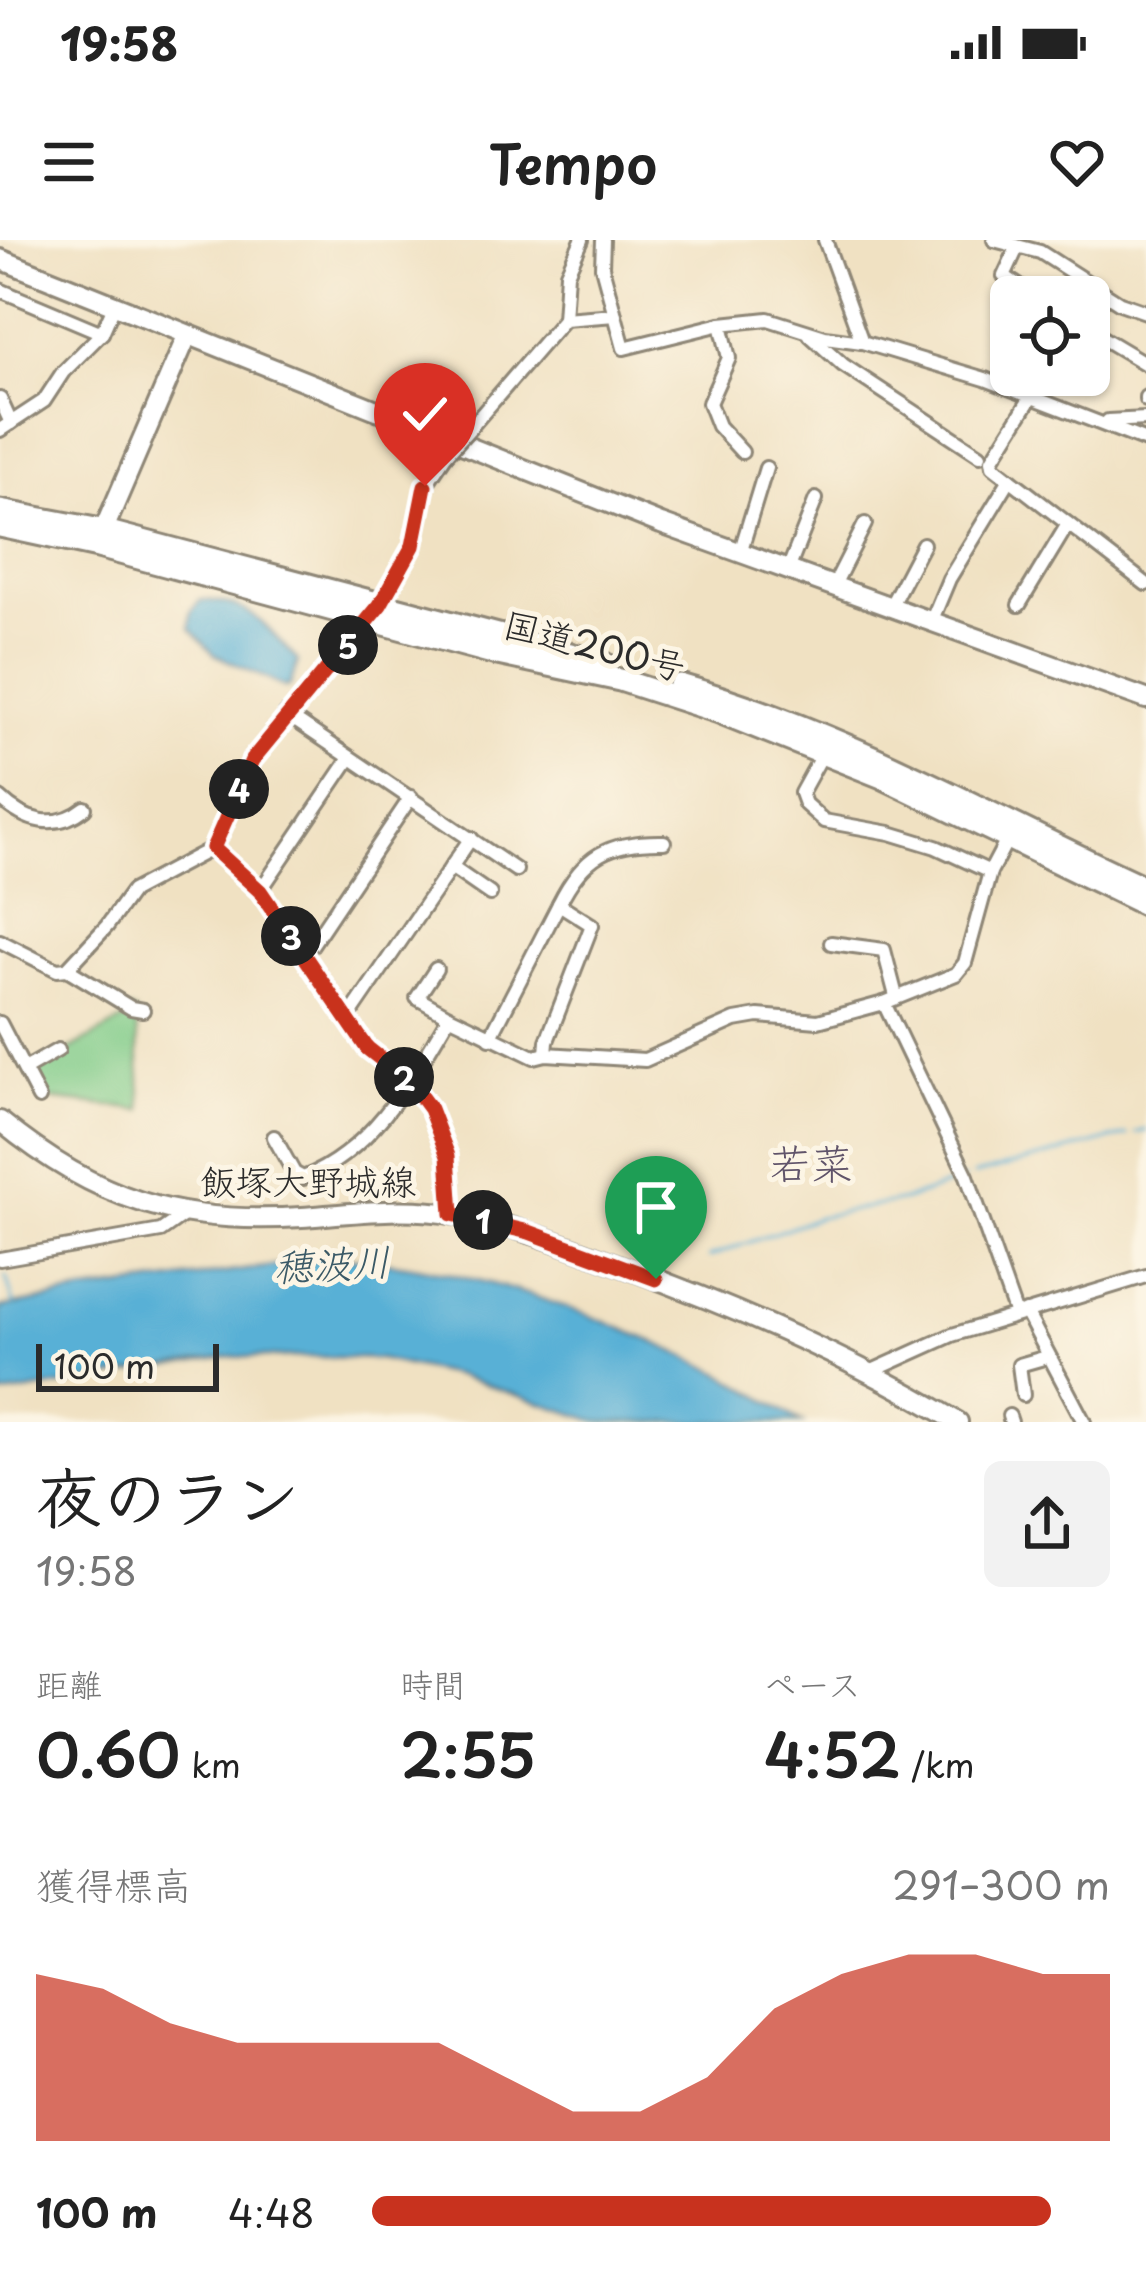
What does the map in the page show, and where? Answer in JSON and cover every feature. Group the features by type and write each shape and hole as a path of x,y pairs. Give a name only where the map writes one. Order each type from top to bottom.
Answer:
{"highway":[{"name":"国道200号","path":"0,511 375,612 593,660 728,699 809,728 960,795 1146,888"},
{"name":"国道200号","path":"0,526 99,539"},
{"name":"国道200号","path":"375,612 494,653 620,680 719,712 823,752 1146,905"}],"street":[{"path":"67,969 132,891 213,848 252,760 375,612 413,546 425,486 509,378 564,319 567,273 583,240"},
{"path":"603,240 602,267 624,348 721,324 768,319 808,333 862,342 990,383"},
{"path":"825,240 862,342"},
{"path":"994,240 1040,252 1120,303 1146,312"},
{"path":"1004,276 1017,248"},
{"path":"0,259 740,553 1146,699"},
{"path":"0,290 101,333"},
{"path":"0,399 5,426 44,401 63,372 101,333 114,306"},
{"path":"564,319 615,315"},
{"path":"721,324 729,358 709,403 718,426 742,452"},
{"path":"808,333 843,365 980,455"},
{"path":"99,539 187,336"},
{"path":"1110,343 1146,364"},
{"path":"1146,441 1032,396 992,460 993,466 1146,584"},
{"path":"1101,421 1146,419"},
{"path":"740,553 766,468"},
{"path":"931,622 949,579 1010,479"},
{"path":"788,570 816,499"},
{"path":"833,587 865,524"},
{"path":"1019,605 1068,524"},
{"path":"890,607 923,544"},
{"path":"286,714 516,870"},
{"path":"823,752 801,793 818,819 936,847 990,872"},
{"path":"260,891 350,758"},
{"path":"304,955 411,797"},
{"path":"0,798 31,820 61,822 85,808"},
{"path":"348,1018 470,838"},
{"path":"436,969 417,998 534,1057 645,1060 735,1020 758,1016 818,1021 890,1000 962,969 990,872 1008,838"},
{"path":"490,1038 572,877 594,856 640,841 664,842"},
{"path":"213,848 260,891 367,1048 410,1082 430,1109 446,1144 452,1214"},
{"path":"451,867 490,894"},
{"path":"546,1054 592,925 559,904"},
{"path":"0,941 57,970 67,969 142,1010"},
{"path":"831,943 884,950 890,1000 968,1176 1021,1314 1084,1422"},
{"path":"274,1138 294,1173 307,1178 342,1154 379,1121 410,1082 449,1016"},
{"path":"0,1023 39,1098"},
{"path":"25,1069 58,1050"},
{"name":"飯塚大野城線","path":"0,1121 80,1177 133,1200 185,1214 270,1219 397,1210 452,1214 529,1232 750,1316 870,1372 958,1422"},
{"path":"0,1259 161,1232 185,1214"},
{"path":"870,1372 952,1335 1146,1276"},
{"path":"1023,1395 1018,1365 1047,1357"}],"green space":[{"path":"130,1010 136,1012 142,1110 42,1098 30,1072 127,1018"}],"water":[{"path":"200,600 233,605 266,627 298,661 290,685 285,687 214,654 190,628 191,612"},
{"name":"穂波川","path":"337,1257 432,1270 572,1309 706,1366 802,1422 599,1422 458,1376 379,1359 329,1357 225,1357 0,1396 0,1308"}],"waterway":[{"path":"1136,1133 1146,1130"},
{"path":"974,1175 1127,1135"},
{"path":"709,1257 818,1217 905,1200 964,1179"},
{"path":"6,1277 14,1304"}],"district":[{"name":"若菜","path":"811,1161"}],"route":[{"path":"425,486 413,546 380,605 252,760 213,848 260,891 367,1048 410,1082 430,1109 446,1144 452,1214 529,1232 656,1279"}]}
